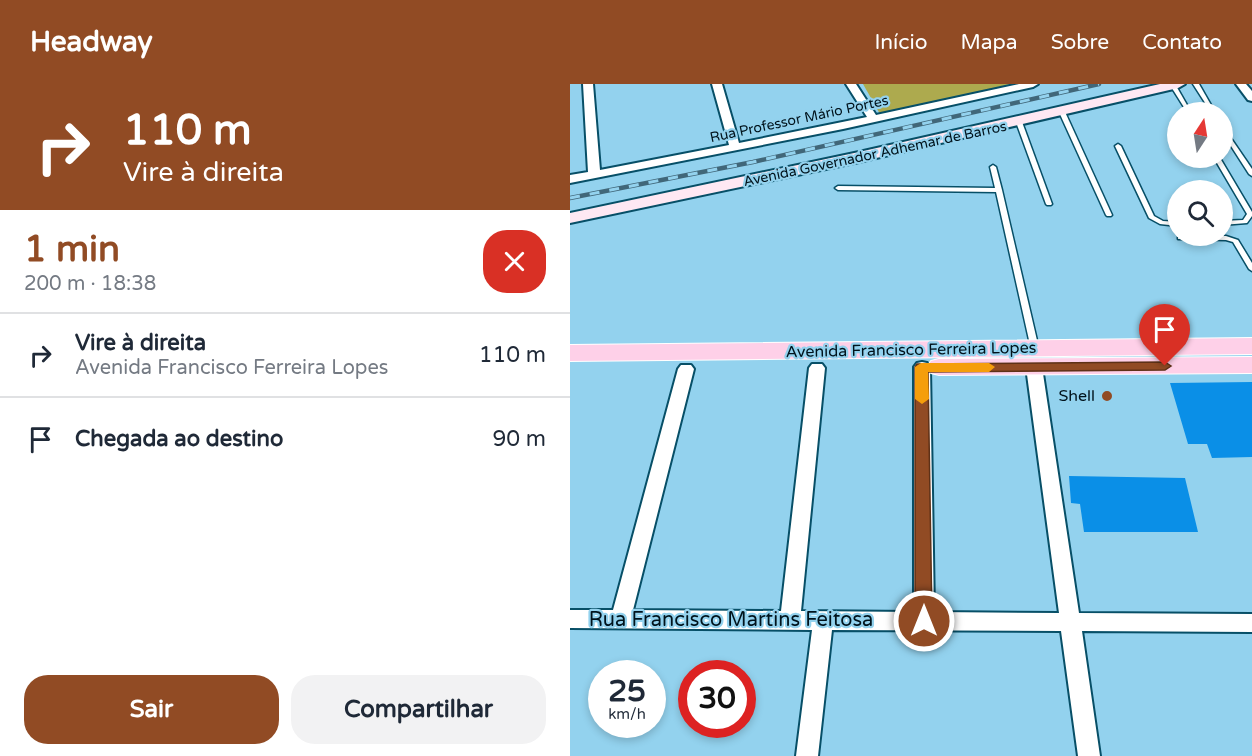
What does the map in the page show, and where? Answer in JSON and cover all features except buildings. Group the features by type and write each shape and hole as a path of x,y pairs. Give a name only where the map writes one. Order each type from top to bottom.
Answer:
{"main road":[{"name":"Avenida Governador Adhemar de Barros","path":"570,218 1019,122 1175,85"},
{"name":"Avenida Francisco Ferreira Lopes","path":"570,369 921,367 1034,358 1252,346"},
{"name":"Avenida Francisco Ferreira Lopes","path":"570,353 1034,358 1252,366"}],"street":[{"path":"588,84 594,174"},
{"path":"717,84 735,147"},
{"path":"851,84 873,120"},
{"name":"Rua Professor Mário Portes","path":"570,179 873,120 1033,84"},
{"path":"1241,84 1252,98"},
{"path":"1034,358 1089,756"},
{"path":"921,367 924,621"},
{"path":"790,620 817,368"},
{"path":"621,618 687,369"},
{"name":"Rua Francisco Martins Feitosa","path":"570,619 1252,623"},
{"path":"807,756 823,620"}],"lane":[{"path":"1196,84 1207,102"},
{"path":"1175,85 1184,102"},
{"path":"1062,112 1108,215"},
{"path":"1019,122 1049,204"},
{"path":"1233,144 1252,174"},
{"path":"1118,146 1151,217 1167,223"},
{"path":"993,167 1034,358"},
{"path":"1233,185 1250,214 1245,222 1233,223"},
{"path":"838,188 999,190"},
{"path":"1233,240 1236,241 1252,269"}],"shaded area":[{"path":"863,84 1014,84 880,114"}],"railway":[{"path":"570,198 753,162 1099,84"}],"slow traffic":[{"path":"922,399 921,367 989,367"}],"place":[{"name":"Shell","path":"1107,396"}],"route":[{"path":"924,621 921,367 1165,366"}]}
